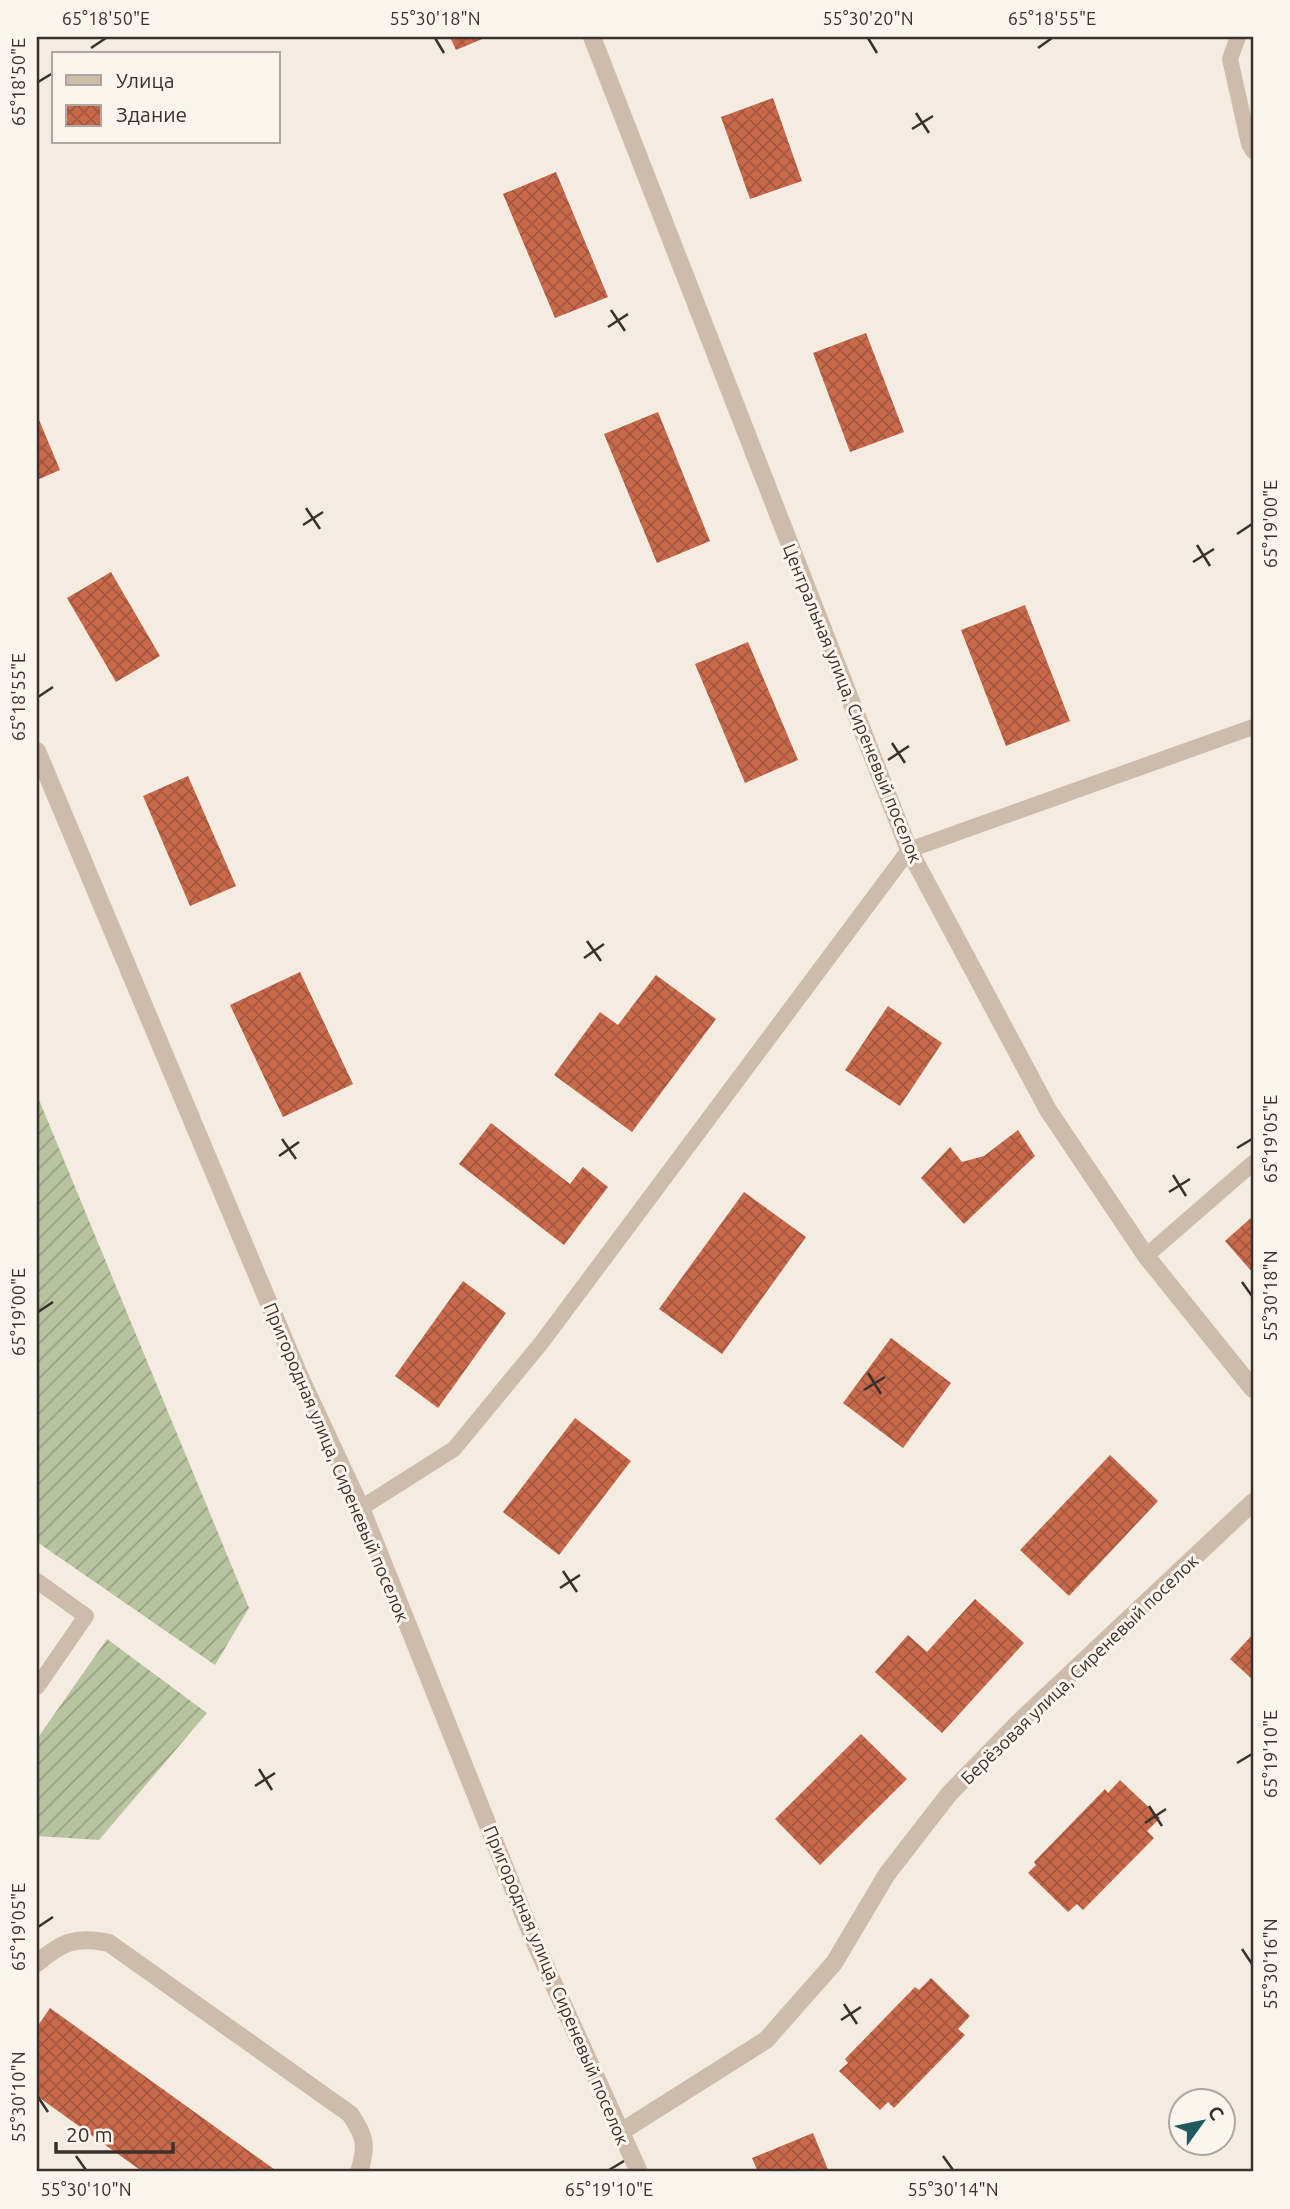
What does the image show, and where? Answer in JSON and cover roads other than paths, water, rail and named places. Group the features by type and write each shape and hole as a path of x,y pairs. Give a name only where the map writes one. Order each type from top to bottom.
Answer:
{"street":[{"name":"Центральная улица, Сиреневый поселок","path":"592,37 909,850 1048,1110 1146,1256 1253,1389"},
{"name":"Пригородная улица, Сиреневый поселок","path":"37,751 44,788 299,1375 361,1508 535,1943 639,2172"},
{"name":"Берёзовая улица, Сиреневый поселок","path":"619,2133 766,2040 834,1963 887,1874 949,1794 1018,1723 1253,1502"},
{"path":"37,1963 59,1944 93,1940 109,1943 350,2114 362,2131 366,2150 359,2172"}],"lane":[{"path":"1238,37 1230,59 1249,144 1253,150"},
{"path":"361,1508 454,1449 542,1342 909,850 1253,727"},
{"path":"1146,1256 1253,1163"},
{"path":"37,1581 86,1616 37,1687"}]}
